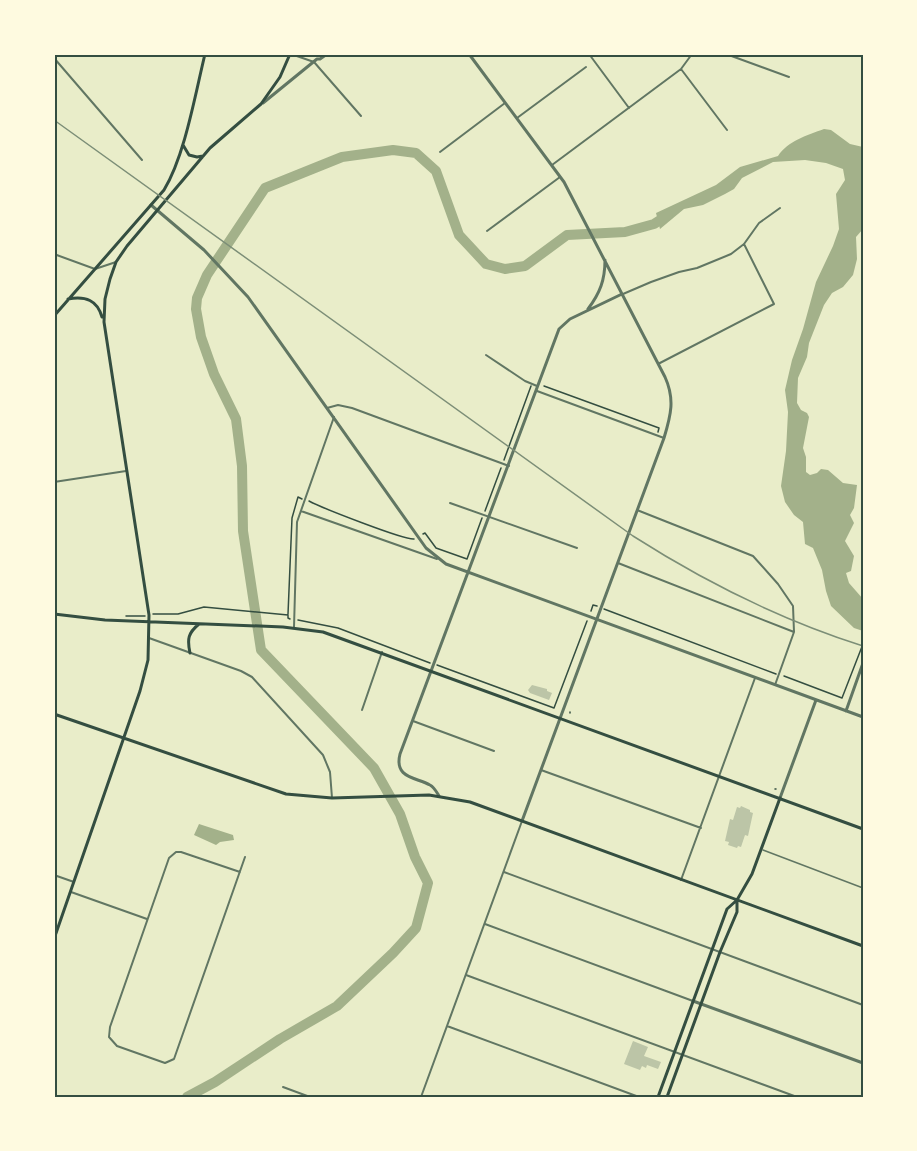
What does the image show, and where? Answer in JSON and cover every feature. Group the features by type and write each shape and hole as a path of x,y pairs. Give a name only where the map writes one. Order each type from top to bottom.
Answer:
{"main road":[{"path":"54,316 151,205 169,180 182,143 205,54"},
{"path":"54,939 145,675 149,638 150,621 104,322 106,291 116,262 127,246 204,155 261,104 280,77 290,54"},
{"path":"182,143 189,155 197,157 204,155"},
{"path":"68,299 82,298 96,303 104,322"},
{"path":"54,614 105,620 294,628 332,634 863,829"},
{"path":"190,653 189,634 201,623"},
{"path":"54,714 273,790 304,797 416,795 439,796 470,802 863,946"},
{"path":"658,1097 727,909 737,900 752,874 780,798"},
{"path":"667,1097 737,912 737,900"}],"street":[{"path":"290,54 321,59 327,54"},
{"path":"421,1097 664,438 672,403 670,389 658,364 560,176 470,54"},
{"path":"589,54 629,108"},
{"path":"552,165 681,69 692,54"},
{"path":"726,54 789,77"},
{"path":"54,58 142,160"},
{"path":"261,104 316,58"},
{"path":"316,58 361,117"},
{"path":"517,118 586,67"},
{"path":"681,69 727,130"},
{"path":"440,152 506,103"},
{"path":"487,231 560,176"},
{"path":"151,205 204,250 256,307 418,537 438,559"},
{"path":"439,796 431,785 408,776 400,766 399,757 559,329 570,320 622,294 731,254 744,244 759,224 780,208"},
{"path":"658,364 774,303 744,244"},
{"path":"54,254 95,269 116,262"},
{"path":"587,311 601,288 605,273 605,259"},
{"path":"486,355 531,384 664,438"},
{"path":"327,408 338,405 352,408 509,466"},
{"path":"294,628 297,524 334,417"},
{"path":"54,482 126,471"},
{"path":"450,503 577,548"},
{"path":"637,510 756,558 792,603 794,632 775,685"},
{"path":"301,511 438,559 863,717"},
{"path":"618,563 794,632"},
{"path":"149,638 242,671 252,677 323,755 330,772 332,798"},
{"path":"362,710 382,652"},
{"path":"846,711 863,663"},
{"path":"681,880 755,678"},
{"path":"780,798 816,700"},
{"path":"413,722 494,751"},
{"path":"541,770 701,828"},
{"path":"240,872 183,852 176,852 168,860 110,1027 109,1037 117,1046 165,1063 171,1061 176,1055 240,872 245,857"},
{"path":"504,872 863,1005"},
{"path":"54,875 74,882"},
{"path":"70,892 147,919"},
{"path":"484,924 863,1063"},
{"path":"466,975 797,1097"},
{"path":"447,1026 639,1097"},
{"path":"284,1087 310,1097"}],"lane":[{"path":"761,850 863,888"}],"path":[{"path":"305,500 406,539 412,540 425,533 436,548 467,559 531,384"},
{"path":"538,387 659,428 657,435"},
{"path":"123,616 178,614 200,608 288,615 292,518 298,498"},
{"path":"601,608 842,698 863,644"},
{"path":"302,621 338,628 555,708 585,627"}],"shaded area":[{"path":"824,129 831,130 850,144 863,147 863,229 856,237 857,259 853,275 843,287 832,293 824,305 809,343 807,357 798,378 797,403 809,417 803,448 806,457 806,472 810,475 821,469 828,470 843,483 857,485 854,508 850,515 854,523 845,541 854,556 851,571 846,573 849,583 863,599 863,631 854,628 831,606 822,570 813,548 805,544 803,522 794,515 785,502 781,486 788,412 785,390 816,282 839,229 836,194 845,180 843,169 826,163 805,160 773,162 742,178 734,189 725,194 703,205 684,209 660,229 656,213 716,185 740,167 778,156 792,142"},
{"path":"199,824 233,835 234,840 220,842 216,845 194,835"}],"building":[{"path":"532,685 547,689 552,693 549,700 530,693 528,690"},
{"path":"741,806 753,813 748,836 745,835 741,847 737,848 728,845 729,842 725,841 730,819 733,820 737,807"},
{"path":"633,1041 648,1047 644,1056 661,1062 658,1069 647,1065 646,1068 642,1066 640,1070 624,1064"}],"waterway":[{"path":"187,1097 337,1006 416,928 428,883 415,857 400,814 374,768 261,650 243,531 242,466 236,419 214,374 201,337 196,309 197,298 207,275 265,188 342,157 393,150 416,153 436,171 459,235 486,264 505,269 525,266 567,235 625,232 654,224 668,215"}],"railway":[{"path":"54,120 633,536 688,569 773,612 863,646"}]}
